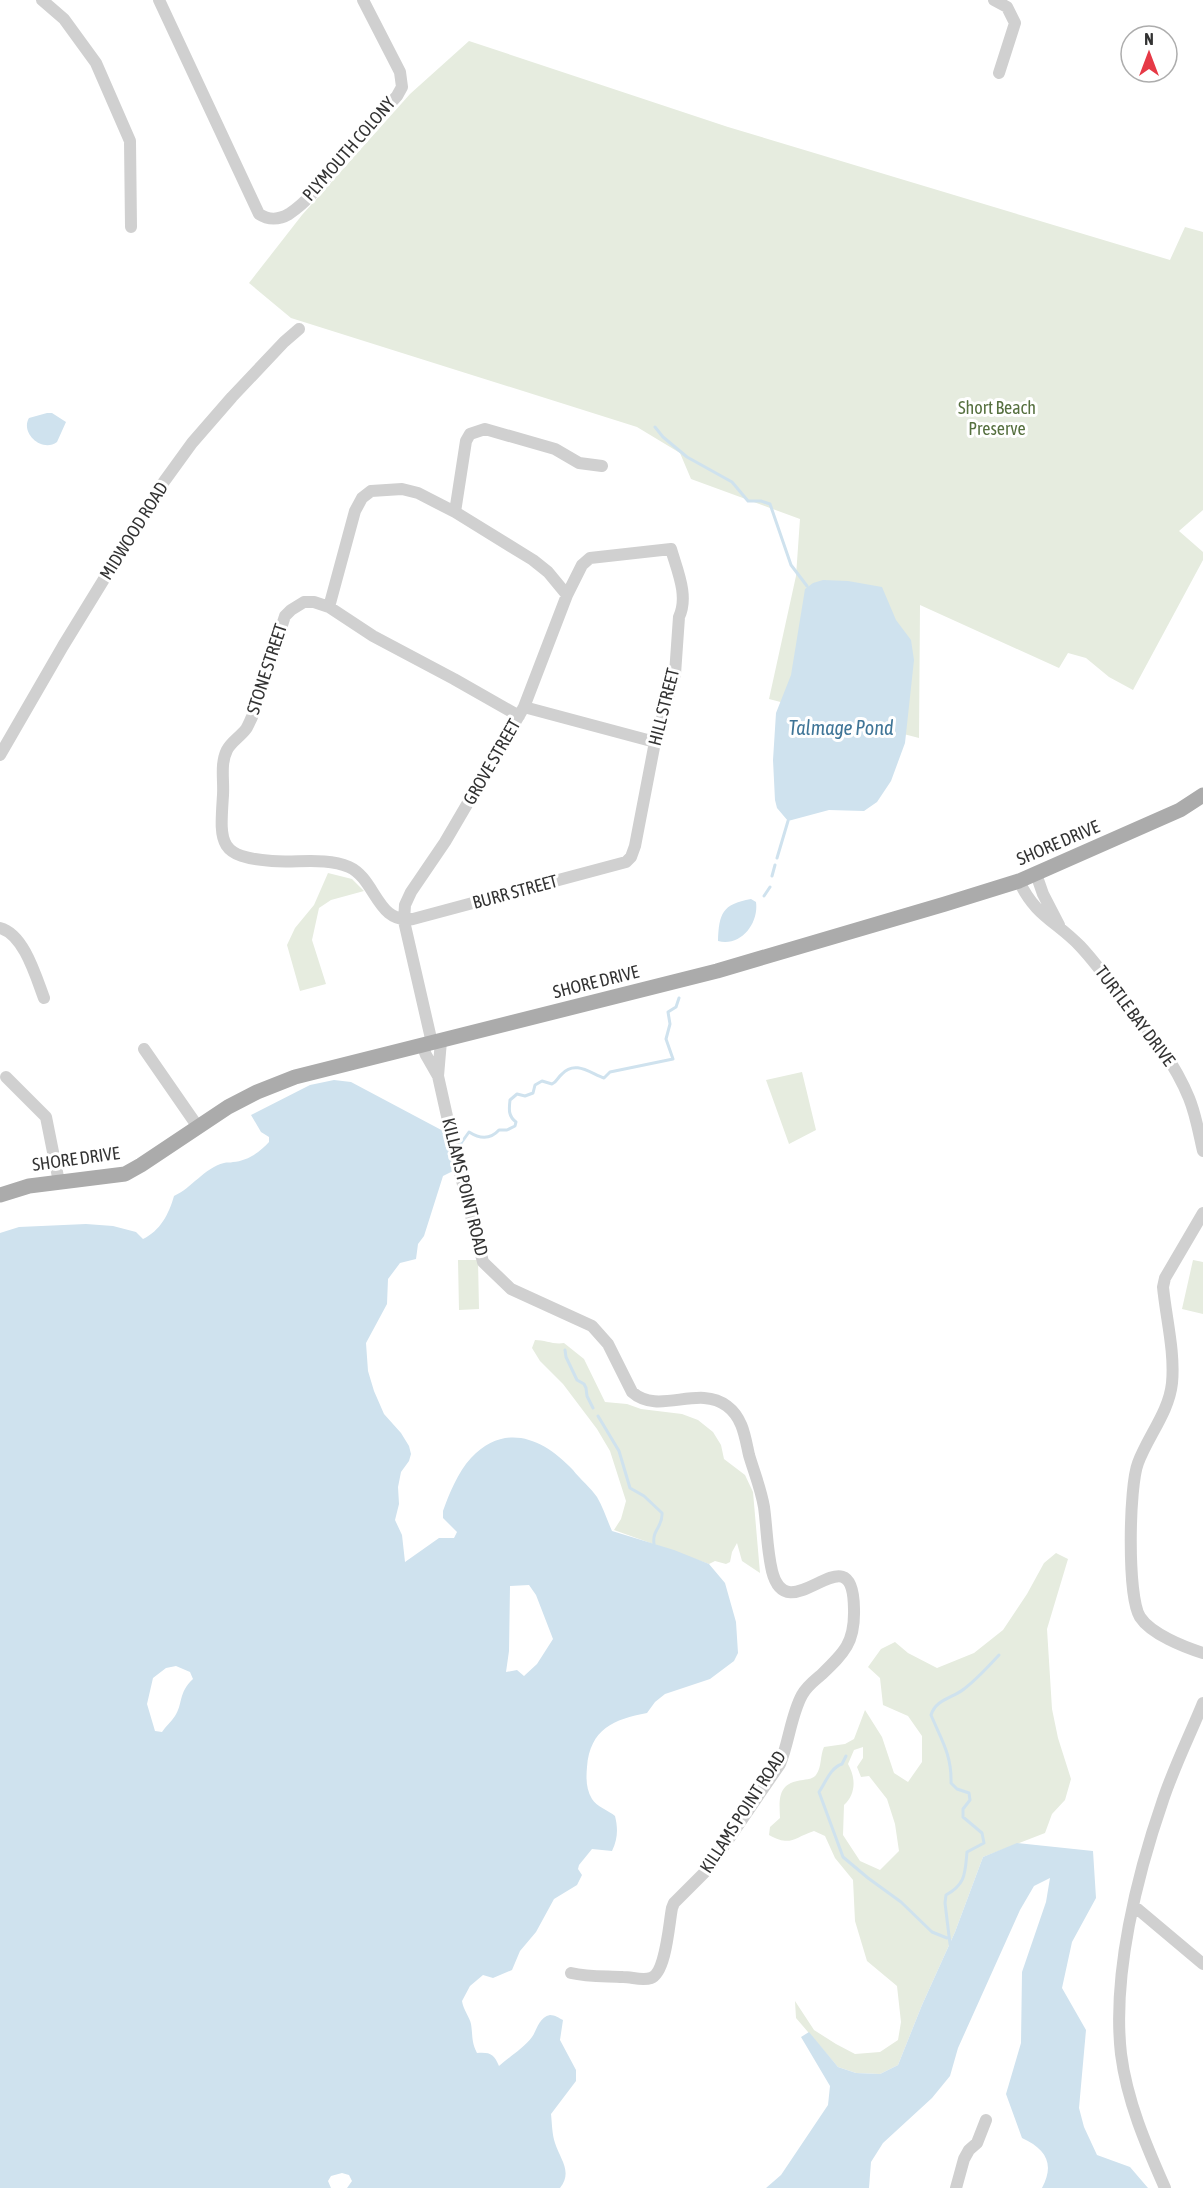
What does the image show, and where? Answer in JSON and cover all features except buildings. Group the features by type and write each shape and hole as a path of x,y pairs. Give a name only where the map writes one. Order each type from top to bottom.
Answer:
{"main road":[{"name":"SHORE DRIVE","path":"0,1195 22,1187 124,1174 237,1102 281,1082 331,1067 718,970 1019,881 1180,810 1203,795"}],"street":[{"path":"42,0 64,19 96,63 130,141 132,227"},
{"name":"PLYMOUTH COLONY","path":"159,0 259,214 266,218 278,219 288,215 306,200 354,142 397,96 402,87 400,72 363,0"},
{"path":"994,0 1007,8 1015,23 999,74"},
{"name":"MIDWOOD ROAD","path":"0,755 63,646 163,483 192,443 226,404 299,329"},
{"path":"454,512 466,441 476,430 485,429 511,436 555,449 579,463 602,466"},
{"path":"329,607 352,519 362,498 371,491 402,489 418,493 454,512 533,560 548,572 567,595"},
{"name":"GROVE STREET","path":"432,1043 404,921 405,905 411,892 439,851 521,711 567,595 582,565 590,558 671,549"},
{"name":"HILL STREET","path":"626,862 631,857 635,846 655,742 675,674 678,617 683,609 680,580 671,549"},
{"name":"STONE STREET","path":"404,921 388,914 363,877 351,868 335,863 271,861 246,856 230,850 222,840 220,824 223,794 222,766 227,749 246,729 252,717 285,616 291,610 304,602 314,602 329,607 373,636 521,711 655,742"},
{"name":"BURR STREET","path":"404,921 626,862"},
{"name":"TURTLE BAY DRIVE","path":"1036,874 1043,894 1059,925 1102,971 1155,1037 1175,1069 1191,1101 1203,1151"},
{"name":"TURTLE BAY DRIVE","path":"1019,881 1034,906 1046,919 1059,925"},
{"path":"0,928 6,929 25,950 44,998"},
{"name":"KILLAMS POINT ROAD","path":"432,1043 426,1055 438,1076"},
{"name":"KILLAMS POINT ROAD","path":"432,1043 457,1161 483,1262 511,1289 592,1326 608,1344 632,1392 638,1398 659,1402 696,1397 713,1399 734,1412 744,1430 758,1484 776,1583 784,1591 794,1593 805,1591 827,1577 839,1576 847,1580 853,1593 853,1628 848,1648 807,1687 801,1697 787,1748 780,1764 708,1869 674,1903 664,1959 656,1976 650,1979 640,1979 571,1973"},
{"path":"144,1049 198,1127"},
{"path":"6,1077 46,1117 59,1182"},
{"path":"1203,1213 1165,1278 1163,1287 1171,1349 1172,1383 1164,1410 1145,1446 1133,1477 1131,1549 1133,1598 1142,1619 1155,1631 1176,1643 1203,1653"},
{"path":"1165,2188 1146,2145 1129,2096 1121,2054 1122,1969 1145,1857 1163,1798 1203,1703"},
{"path":"1134,1906 1203,1964"},
{"path":"956,2188 964,2158 977,2143 986,2120"}],"green space":[{"name":"Short Beach Preserve","path":"469,41 728,127 1170,260 1185,227 1203,232 1203,510 1179,531 1203,552 1203,560 1133,690 1109,677 1086,658 1068,653 1059,668 920,605 919,738 769,699 796,576 800,519 691,479 680,453 637,427 291,318 249,283 302,215 410,94"},
{"path":"328,873 352,879 364,891 331,900 319,908 312,940 326,984 300,991 287,945 295,928 314,905"},
{"path":"802,1072 816,1130 789,1144 766,1080"},
{"path":"458,1260 478,1260 479,1309 459,1310"},
{"path":"1193,1260 1203,1262 1203,1314 1182,1309"},
{"path":"535,1340 564,1343 584,1359 605,1402 682,1414 698,1420 713,1432 721,1445 724,1459 745,1475 753,1492 760,1573 742,1561 737,1543 730,1562 726,1564 715,1561 709,1564 614,1530 621,1519 626,1501 610,1451 597,1429 563,1384 540,1361 532,1348"},
{"path":"1056,1553 1068,1559 1047,1629 1052,1709 1058,1738 1071,1779 1065,1800 1052,1814 1045,1833 983,1857 955,1932 898,2065 880,2074 856,2073 838,2067 796,2018 795,2001 814,2030 836,2044 855,2054 880,2052 898,2040 901,2022 897,1986 867,1961 855,1921 853,1880 835,1858 825,1836 814,1831 787,1841 769,1835 770,1827 780,1818 782,1792 789,1784 815,1776 824,1747 845,1744 854,1739 865,1710 882,1737 894,1773 908,1782 922,1762 922,1736 908,1716 883,1705 880,1678 868,1667 881,1649 895,1642 908,1653 937,1668 974,1653 1003,1630 1044,1563","holes":["863,1747 863,1758 857,1767 861,1777 869,1776 887,1799 895,1824 899,1851 880,1870 860,1861 843,1835 844,1805 851,1796 854,1786 848,1764 854,1750"]}],"water":[{"path":"52,413 66,422 57,442 51,445 34,440 27,430 29,418"},
{"name":"Talmage Pond","path":"823,580 848,581 882,587 896,620 911,640 914,660 905,743 891,781 877,802 864,811 829,810 788,821 777,808 775,800 773,760 776,713 791,675 805,589"},
{"path":"751,899 756,902 756,910 755,918 747,932 734,940 718,941 721,917 724,912 734,904"},
{"path":"334,1080 351,1082 447,1133 455,1170 443,1176 424,1236 418,1244 416,1259 400,1263 388,1279 387,1304 366,1343 368,1371 374,1391 384,1414 401,1433 411,1454 401,1472 398,1487 399,1504 395,1520 402,1535 405,1562 439,1538 454,1538 457,1532 443,1518 443,1511 458,1476 471,1458 497,1440 524,1438 537,1443 561,1459 592,1490 612,1531 674,1550 709,1564 725,1583 736,1622 738,1653 734,1661 710,1679 665,1694 647,1713 614,1723 599,1735 589,1754 587,1783 594,1802 615,1816 617,1834 612,1851 592,1849 579,1865 578,1869 582,1875 577,1885 554,1899 536,1932 520,1951 512,1970 493,1978 483,1975 470,1986 462,2001 470,2022 477,2053 491,2055 499,2066 529,2041 543,2018 552,2015 563,2020 560,2040 576,2070 576,2081 551,2114 554,2140 565,2171 564,2182 560,2188 347,2188 352,2181 349,2175 342,2173 331,2176 328,2181 331,2188 0,2188 0,1233 19,1227 86,1224 113,1226 136,1232 143,1239 163,1221 174,1196 210,1169 224,1163 248,1158 269,1142 269,1137 261,1132 251,1115 310,1085","holes":["529,1585 536,1595 553,1639 537,1664 524,1676 517,1670 506,1672 509,1651 510,1586","176,1666 190,1672 193,1679 185,1689 173,1718 162,1732 155,1731 147,1704 153,1678 166,1668"]},
{"path":"1017,1843 1093,1851 1096,1898 1072,1942 1062,1988 1086,2030 1079,2108 1084,2127 1097,2155 1130,2167 1148,2188 1042,2188 1048,2172 1046,2158 1037,2147 1022,2138 1006,2094 1021,2043 1022,1972 1046,1902 1050,1878 1034,1886 1020,1910 958,2048 950,2076 932,2098 883,2143 871,2162 869,2188 766,2188 781,2175 828,2105 830,2086 801,2037 809,2032 838,2067 856,2073 880,2074 898,2065 955,1932 983,1857"}],"waterway":[{"path":"655,427 663,437 687,457 732,482 748,501 770,504 791,565 807,586"},
{"path":"777,858 788,821"},
{"path":"772,876 775,865"},
{"path":"764,896 770,887"},
{"path":"459,1146 469,1132 485,1137 515,1126 516,1122 510,1112 510,1100 517,1094 525,1096 533,1093 535,1085 542,1081 552,1084 567,1070 583,1069 604,1078 610,1072 673,1059 666,1039 670,1024 668,1012 676,1007 679,998"},
{"path":"565,1350 577,1380 586,1388 593,1408"},
{"path":"598,1416 619,1451 630,1488 644,1496 662,1513 654,1544"},
{"path":"950,1944 946,1895 961,1882 965,1872 967,1852 984,1843 982,1833 963,1817 963,1809 970,1800 969,1793 957,1789 951,1783 948,1756 931,1715 937,1705 969,1685 999,1655"},
{"path":"846,1756 842,1764 831,1772 819,1792 843,1857 901,1902 932,1932 947,1938"}]}
